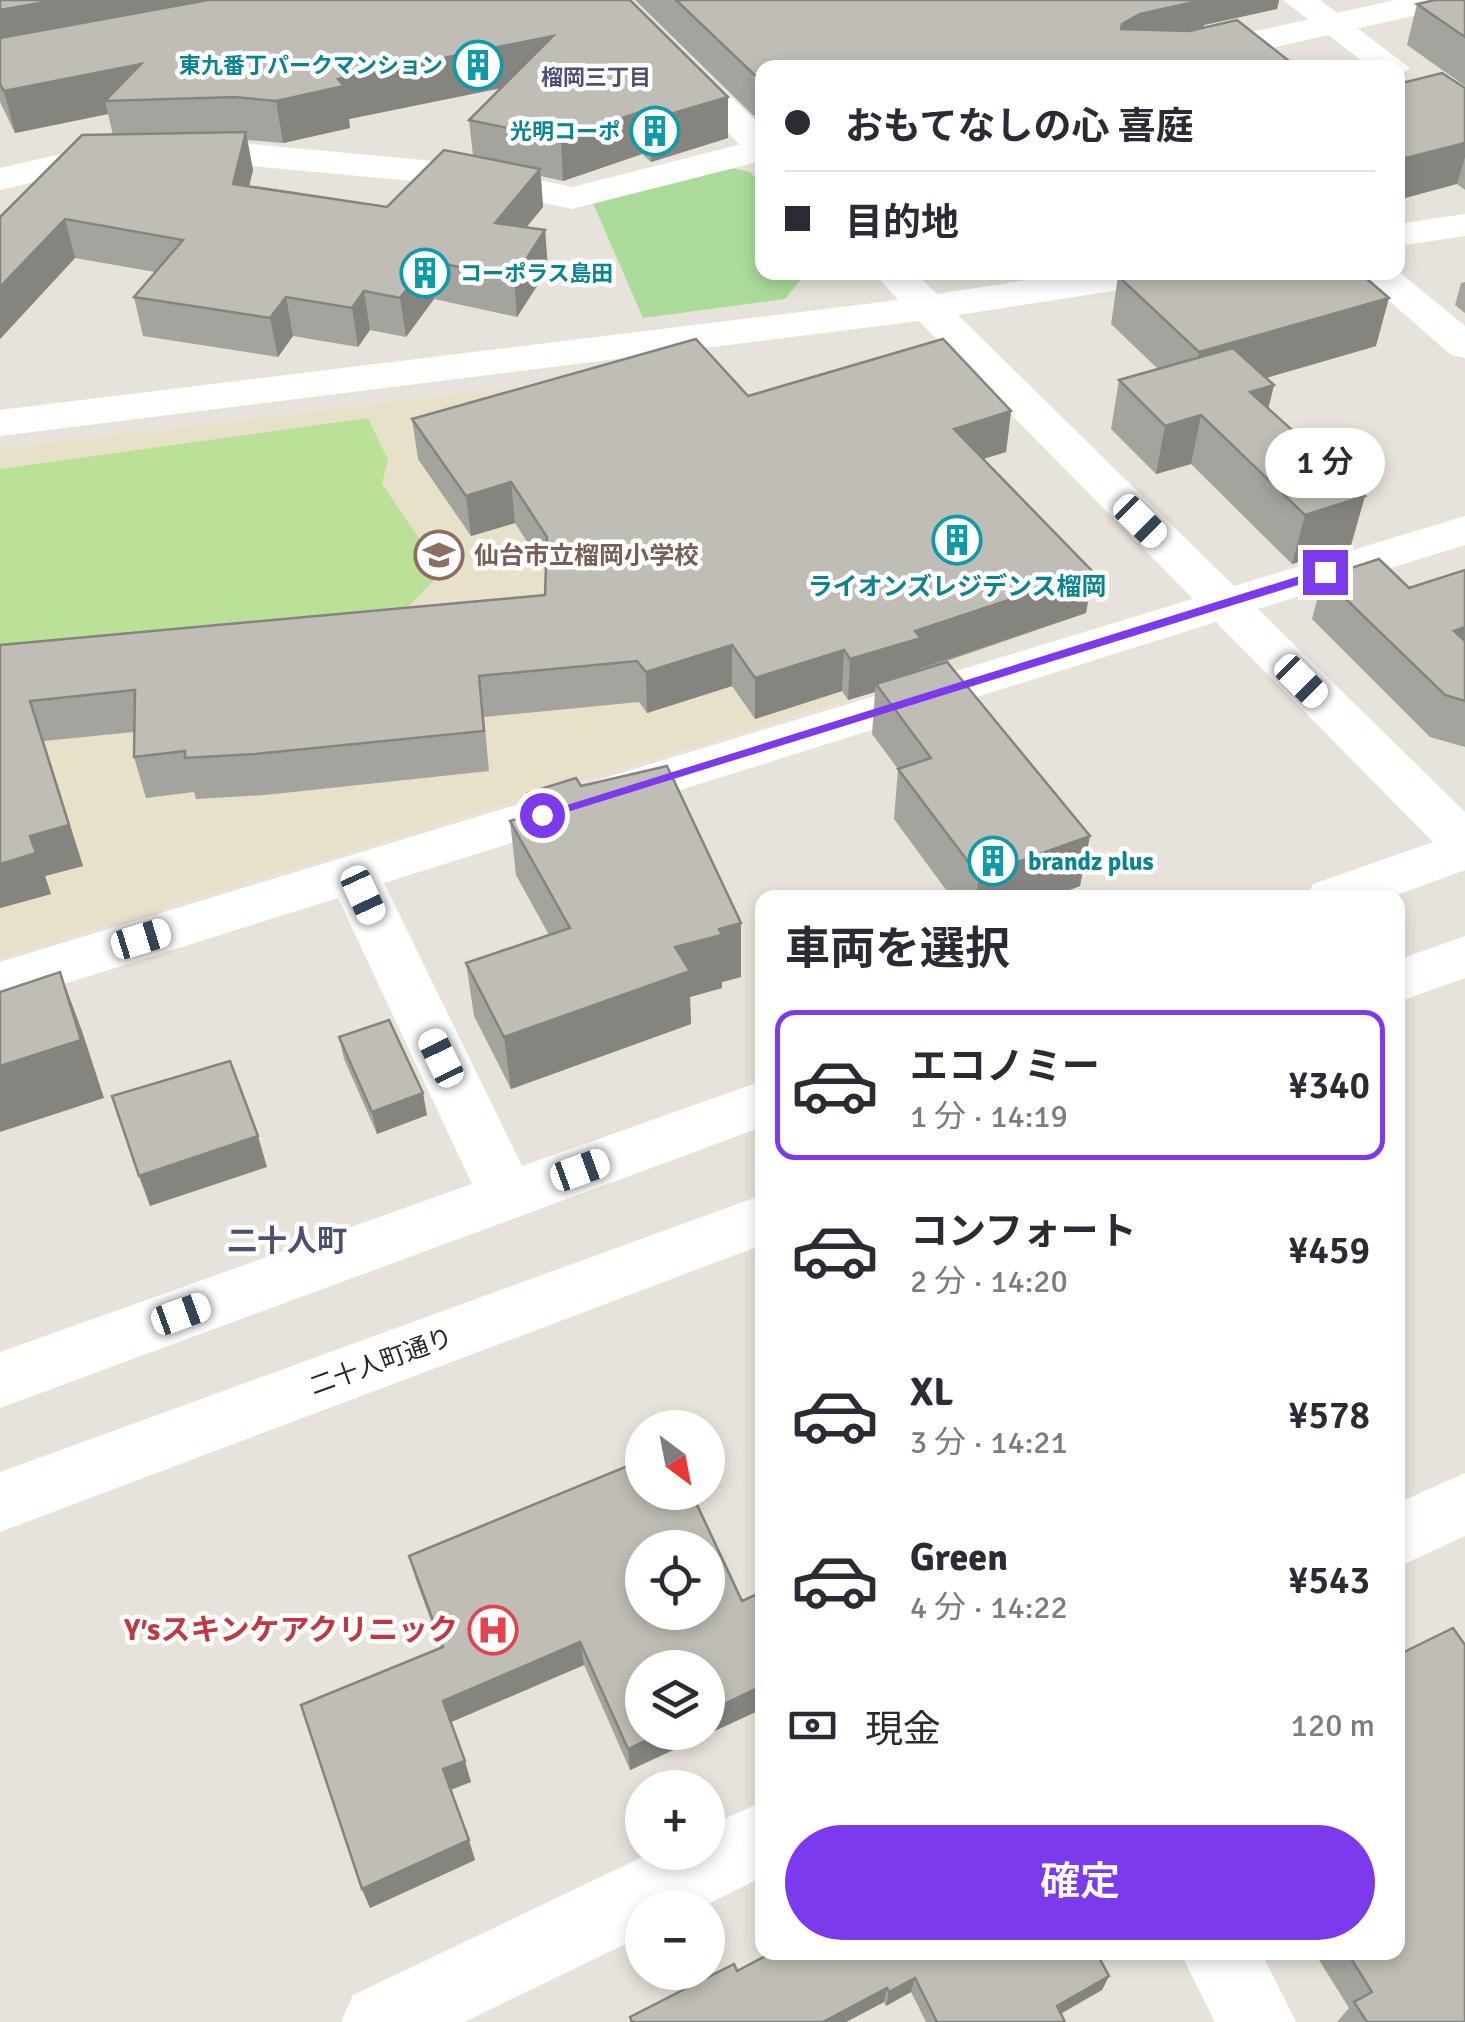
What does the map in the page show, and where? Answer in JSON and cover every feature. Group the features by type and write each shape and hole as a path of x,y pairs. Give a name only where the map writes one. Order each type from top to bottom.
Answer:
{"street":[{"path":"1299,0 1383,60"},
{"path":"1171,60 1439,0"},
{"path":"608,1 755,141"},
{"path":"0,179 90,158 242,154 466,175 572,198 755,150"},
{"path":"1405,233 1465,225"},
{"path":"900,280 1465,846 1352,890"},
{"path":"0,423 928,308 1107,280"},
{"path":"1386,280 1465,346"},
{"path":"0,983 1465,530"},
{"path":"353,873 507,1196"},
{"path":"1405,979 1465,956"},
{"path":"0,1380 755,1107"},
{"name":"二十人町通り","path":"0,1502 755,1223"},
{"path":"1405,1533 1465,1503"},
{"path":"380,2022 755,1843"},
{"path":"1222,1960 1257,2022"}],"shaded area":[{"name":"仙台市立榴岡小学校","path":"714,364 970,662 0,958 0,449"}],"green space":[{"path":"728,167 750,172 755,177 755,280 800,280 785,299 643,318 592,201"},
{"path":"368,418 388,460 382,484 442,572 407,608 0,646 0,469"}],"building":[{"path":"0,0 57,0 0,10"},
{"path":"208,0 630,0 728,97 650,120 640,112 561,139 469,120 553,36 338,79 344,86 276,101 234,97 105,101 141,64 4,91 0,84 0,38"},
{"path":"676,0 1203,0 1140,14 1122,24 1121,29 1189,31 1237,20 1288,60 755,60 755,75"},
{"path":"1465,0 1465,37 1417,4"},
{"path":"1442,73 1465,88 1465,143 1405,158 1405,82"},
{"path":"246,132 233,184 387,207 444,150 540,169 495,223 545,230 514,278 429,261 400,298 364,291 352,308 286,297 270,318 134,297 183,240 65,219 0,287 0,217 82,135"},
{"path":"1122,280 1368,280 1389,298 1199,352"},
{"path":"696,339 748,396 943,339 1011,411 954,429 1093,572 915,631 921,638 850,659 844,650 755,678 732,645 646,672 637,661 479,676 484,731 255,754 185,758 185,751 134,757 135,690 30,701 69,825 30,836 36,853 0,864 0,645 545,595 547,537 511,482 466,496 412,419"},
{"path":"1233,348 1274,385 1250,392 1365,496 1305,515 1201,415 1165,426 1119,380"},
{"path":"1379,559 1409,588 1465,570 1465,627 1454,631 1465,641 1465,701 1445,695 1323,577"},
{"path":"947,662 1090,836 979,876 898,769 931,758 876,684"},
{"path":"667,766 741,923 719,929 722,935 675,947 690,971 504,1037 466,963 570,928 510,821 539,812 528,793 576,778 581,786"},
{"path":"60,972 81,1040 0,1066 0,992"},
{"path":"389,1020 423,1093 372,1112 339,1037"},
{"path":"230,1061 258,1136 139,1176 112,1096"},
{"path":"625,1467 625,1510 699,1510 709,1530 625,1530 625,1630 725,1630 725,1565 742,1601 755,1595 755,1689 725,1704 725,1650 625,1650 625,1742 580,1642 443,1701 465,1761 443,1769 469,1840 362,1889 301,1705 443,1647 409,1556"},
{"path":"1453,1628 1465,1645 1465,2022 1367,2022 1354,2002 1372,1992 1352,1960 1405,1960 1405,1652"},
{"path":"758,1960 1100,1960 1109,1976 1057,2006 1065,2022 937,2022 915,1978 889,1992 887,1988 823,2022 632,2022 630,2017 683,1990 725,1990 725,1969 734,1964 737,1971"}],"place":[{"name":"東九番丁パークマンション","path":"478,65"},
{"name":"光明コーポ","path":"655,131"},
{"name":"コーポラス島田","path":"425,273"},
{"name":"ライオンズレジデンス榴岡","path":"957,540"},
{"name":"仙台市立榴岡小学校","path":"439,555"},
{"name":"brandz plus","path":"993,861"},
{"name":"Y′sスキンケアクリニック","path":"493,1630"}],"district":[{"name":"榴岡三丁目","path":"596,77"},
{"name":"二十人町","path":"287,1241"}],"route":[{"path":"542,815 1325,572"}]}
